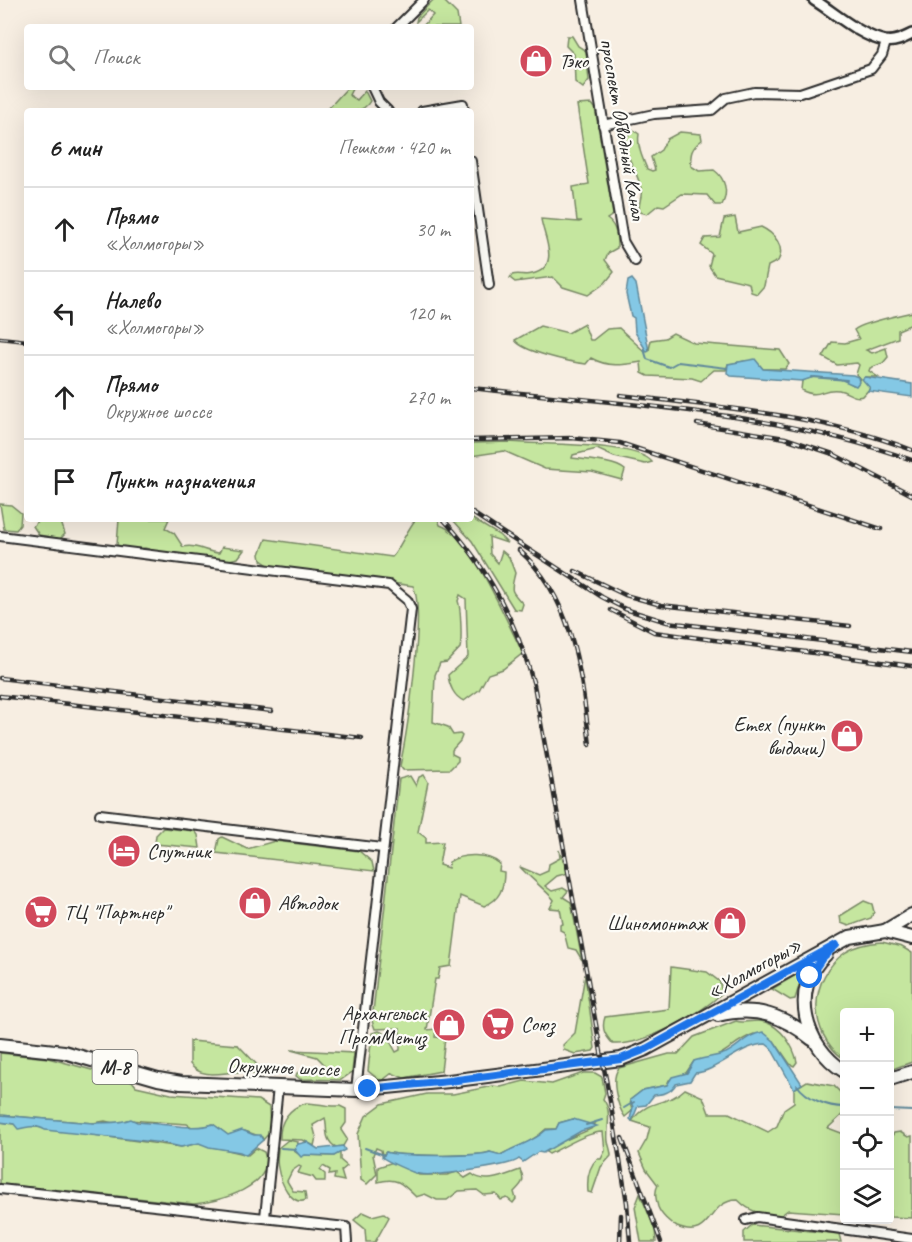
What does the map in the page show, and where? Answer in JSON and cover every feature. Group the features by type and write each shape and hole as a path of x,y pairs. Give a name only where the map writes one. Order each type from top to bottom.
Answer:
{"main road":[{"path":"885,931 912,915"},
{"name":"«Холмогоры»","path":"703,1019 836,945 862,933 885,931 912,938"},
{"name":"«Холмогоры»","path":"813,1040 806,1019 807,988 815,967 836,945"},
{"name":"«Холмогоры»","path":"703,1019 733,1012 761,1011 795,1025 840,1068"},
{"name":"Окружное шоссе","path":"0,1045 64,1052 158,1079 356,1090 449,1081 621,1059 646,1049 703,1019"},
{"path":"894,1078 912,1072"},
{"path":"894,1079 912,1081"}],"street":[{"path":"401,24 423,0"},
{"name":"проспект Обводный Канал","path":"583,0 623,241 635,261"},
{"path":"814,0 862,31 886,42 898,40 912,33"},
{"path":"603,125 654,114 712,110 726,98 754,92 800,93 871,69 882,55 886,42"},
{"path":"373,90 385,108"},
{"path":"474,182 489,285"},
{"path":"0,536 377,583 388,585 401,593 411,609 356,1090"},
{"path":"100,814 382,848"},
{"path":"265,1217 278,1087"},
{"path":"0,1189 346,1227 347,1242"},
{"path":"746,1220 756,1217 912,1239"}],"green space":[{"path":"433,0 443,0 457,14 459,24 425,24 433,15 428,10 416,22 417,17"},
{"path":"567,36 572,36 578,46 586,51 589,80 583,88 575,82 574,54 566,46"},
{"path":"345,90 352,90 349,95 357,100 365,91 370,101 363,108 329,108"},
{"path":"592,104 595,108 613,215 607,219 615,228 617,240 617,248 608,253 605,260 614,272 605,283 588,295 563,287 553,277 515,282 510,278 512,275 527,275 541,270 549,258 541,219 579,222 582,221 577,221 573,187 589,184 577,105"},
{"path":"632,129 639,134 642,156 647,169 652,171 655,170 651,157 661,150 667,139 680,132 701,134 702,140 692,151 691,166 699,171 714,170 721,177 725,186 722,205 715,205 707,195 682,194 664,206 658,205 647,214 640,212 641,189 624,142"},
{"path":"735,217 738,232 761,227 774,237 780,246 778,261 768,266 764,286 757,294 751,292 749,283 715,275 709,266 712,254 701,245 705,238 720,237 724,219"},
{"path":"912,312 912,324 898,330 898,338 866,350 872,353 886,348 888,357 883,363 870,368 869,371 878,377 865,377 870,388 863,396 854,396 839,390 813,394 801,390 802,381 821,377 835,377 853,385 860,379 856,374 859,365 857,363 837,365 823,357 832,342 845,343 859,339 854,330 859,327"},
{"path":"584,324 590,340 607,329 619,328 644,351 649,350 651,340 665,338 673,333 694,343 780,350 789,364 785,369 763,369 751,361 728,364 726,370 714,370 701,381 692,378 648,376 642,373 641,362 622,365 591,358 586,364 569,361 527,349 515,340 540,326 568,333"},
{"path":"510,442 608,448 643,456 652,462 645,464 614,457 597,449 573,455 572,458 600,461 620,467 625,470 622,480 592,472 545,469 504,451 474,456 474,443"},
{"path":"0,504 11,505 21,513 20,525 16,530 4,529"},
{"path":"474,520 499,535 507,543 489,537 490,554 498,563 502,551 509,557 515,573 512,590 523,604 521,610 514,609 472,541 455,522 474,522"},
{"path":"37,522 61,522 65,534 60,539 39,535 33,526"},
{"path":"119,522 168,522 165,528 174,533 183,547 219,553 222,547 244,550 238,558 229,560 159,552 145,548 125,550 117,545"},
{"path":"414,522 439,522 464,545 487,582 523,653 503,669 488,674 479,690 464,701 457,697 448,675 468,657 466,599 460,595 458,601 461,624 460,648 447,662 440,663 435,675 433,722 448,727 453,735 462,736 452,750 452,754 458,757 458,761 450,769 403,770 400,766 411,701 416,645 416,599 413,586 270,566 261,560 260,554 266,539 392,557"},
{"path":"424,775 428,782 418,832 426,838 426,843 443,842 439,865 448,868 449,862 454,859 482,856 500,864 499,871 504,872 503,883 497,897 484,906 460,896 451,966 440,968 438,979 435,979 427,1030 436,1029 435,1037 445,1038 441,1071 404,1078 392,1073 383,1080 379,1080 368,1071 372,1033 379,1031 386,1034 396,1052 400,1050 400,1028 375,1029 372,1021 399,779 410,776 416,786 419,777"},
{"path":"163,828 195,831 200,848 155,844 156,835"},
{"path":"222,837 247,849 275,841 359,851 372,862 374,871 216,853 219,839"},
{"path":"559,850 568,873 557,876 545,886 552,891 563,888 568,891 563,897 571,902 582,960 576,950 568,948 564,932 560,930 560,925 563,924 560,909 550,908 554,900 520,867 539,875 548,871 549,864 560,858"},
{"path":"864,901 872,904 874,912 871,918 849,926 841,923 840,916"},
{"path":"882,942 902,947 912,953 912,1062 894,1069 894,1008 840,1008 840,1055 823,1035 818,1020 819,990 824,976 833,963 846,952 868,944"},
{"path":"671,967 707,972 720,982 722,993 700,1010 671,1027 640,1040 613,1044 605,1032 603,1025 605,1017 669,1009"},
{"path":"804,970 795,999 790,1000 772,989"},
{"path":"585,975 595,1048 593,1051 575,1054 564,1050 563,1045 575,1033"},
{"path":"736,1021 761,1021 771,1024 790,1044 797,1062 794,1066 790,1064 774,1041 754,1034 721,1054 694,1061 686,1073 669,1080 667,1085 643,1090 630,1100 632,1111 625,1117 619,1106 615,1085 619,1068 669,1054 678,1054 694,1037"},
{"path":"190,1041 238,1045 263,1071 263,1076 242,1072 207,1074 200,1072 190,1064"},
{"path":"291,1050 354,1053 352,1072 341,1080 300,1079 296,1076 297,1073 303,1070 319,1071 324,1064 317,1057"},
{"path":"0,1053 48,1058 132,1081 136,1086 171,1094 258,1100 269,1107 270,1132 263,1140 262,1137 245,1131 228,1135 213,1124 195,1129 187,1124 128,1120 117,1124 105,1121 93,1123 0,1115"},
{"path":"583,1073 595,1073 602,1077 605,1093 603,1099 608,1109 608,1142 611,1156 601,1167 592,1193 588,1192 589,1174 594,1162 601,1159 605,1151 603,1132 583,1137 549,1154 546,1152 547,1148 591,1129 595,1124 585,1124 573,1119 559,1123 556,1129 546,1129 530,1141 500,1155 490,1152 471,1155 438,1155 386,1152 382,1155 381,1150 376,1148 373,1155 377,1174 367,1184 361,1180 358,1134 366,1116 382,1104 427,1094 453,1094 524,1081 552,1084"},
{"path":"807,1081 834,1086 840,1092 840,1117 828,1128 840,1132 840,1214 788,1210 780,1216 757,1212 738,1200 720,1206 704,1225 697,1229 677,1227 666,1218 657,1204 658,1185 646,1169 639,1153 647,1139 650,1127 632,1121 638,1113 651,1105 678,1095 685,1089 703,1097 709,1113 729,1113 768,1132 777,1126 784,1109 794,1102 794,1089"},
{"path":"306,1103 340,1106 346,1109 346,1123 341,1130 347,1139 343,1146 336,1147 329,1141 325,1118 313,1125 316,1137 314,1146 303,1140 280,1139 281,1126 286,1116 295,1108"},
{"path":"0,1122 181,1147 199,1143 248,1155 256,1148 264,1152 266,1164 262,1175 242,1190 230,1196 194,1204 0,1184"},
{"path":"900,1132 908,1137 912,1136 912,1218 894,1217 894,1133"},
{"path":"288,1140 298,1142 294,1151 300,1155 334,1156 340,1152 340,1160 347,1166 341,1171 344,1181 334,1179 335,1174 329,1175 330,1170 323,1166 320,1170 325,1174 325,1181 316,1181 313,1177 298,1173 301,1167 299,1166 292,1171 287,1181 293,1191 305,1192 306,1200 296,1200 287,1192 277,1166 278,1148"},
{"path":"393,1162 419,1175 447,1175 457,1172 465,1178 472,1174 489,1179 520,1170 523,1179 514,1192 516,1199 513,1203 507,1198 501,1200 496,1194 484,1195 477,1190 459,1191 447,1200 437,1200 425,1194 416,1197 398,1182 389,1180 378,1182 378,1167"},
{"path":"640,1194 655,1229 656,1242 641,1242 635,1207"},
{"path":"363,1212 372,1216 384,1213 389,1217 375,1242 366,1242 365,1229 354,1220"},
{"path":"752,1225 839,1234 841,1242 744,1242 744,1232"}],"water":[{"path":"632,279 636,284 649,351 647,352 635,332 634,318 631,316 626,294 628,281"},
{"path":"755,359 763,369 853,375 858,377 859,382 856,386 840,379 814,377 802,381 731,376 727,373 728,364"},
{"path":"865,377 912,384 912,397 868,391 870,388 862,379"},
{"path":"763,1032 774,1041 802,1084 794,1089 771,1048 766,1044 757,1045 747,1048 712,1068 695,1073 690,1081 676,1084 666,1092 654,1095 646,1105 638,1106 632,1121 630,1119 633,1107 630,1100 643,1090 667,1085 672,1077 687,1073 694,1061 726,1053 748,1038"},
{"path":"0,1115 93,1123 131,1119 137,1122 187,1127 213,1124 228,1135 242,1130 260,1135 263,1140 246,1155 199,1143 181,1147 35,1127 18,1129 14,1124 0,1122"},
{"path":"573,1119 597,1126 581,1131 523,1162 519,1159 488,1168 427,1175 411,1171 382,1157 386,1152 471,1155 490,1152 501,1155 546,1130 556,1129 559,1123"},
{"path":"307,1142 318,1149 343,1146 345,1150 334,1156 305,1155 301,1157 294,1149 298,1144"}],"waterway":[{"path":"644,349 647,359 669,367 678,362 727,368"},
{"path":"811,377 847,380"},
{"path":"797,1085 818,1101 840,1107"},
{"path":"624,1108 634,1102"},
{"path":"894,1110 912,1111"},
{"path":"586,1125 602,1120"},
{"path":"281,1148 296,1149"},
{"path":"365,1148 384,1155"}],"railway":[{"path":"0,338 24,341"},
{"path":"474,388 694,411 749,419 859,443 912,460"},
{"path":"620,395 768,413 841,428 912,450"},
{"path":"697,424 785,438 833,454 912,495"},
{"path":"474,440 572,438 620,443 881,529"},
{"path":"474,514 602,597 625,609 667,622 912,652"},
{"path":"446,522 473,556 499,596 519,640 534,685 612,1112 627,1203 630,1242"},
{"path":"519,550 538,570 564,615 578,666 590,745"},
{"path":"575,571 625,595 661,605 850,626"},
{"path":"611,610 654,632 912,666"},
{"path":"0,678 272,711"},
{"path":"0,696 362,738"},
{"path":"622,1138 661,1242"},
{"path":"620,1242 621,1215"}],"place":[{"name":"Тэко","path":"536,61"},
{"name":"Emex (пункт выдачи)","path":"847,736"},
{"name":"Спутник","path":"124,851"},
{"name":"Автодок","path":"255,903"},
{"name":"ТЦ \"Партнер\"","path":"41,912"},
{"name":"Шиномонтаж","path":"730,923"},
{"name":"Союз","path":"498,1024"},
{"name":"Архангельск ПромМетиз","path":"449,1025"}],"route":[{"path":"368,1089 621,1059 646,1049 703,1019 836,945 822,958 810,976"}]}
